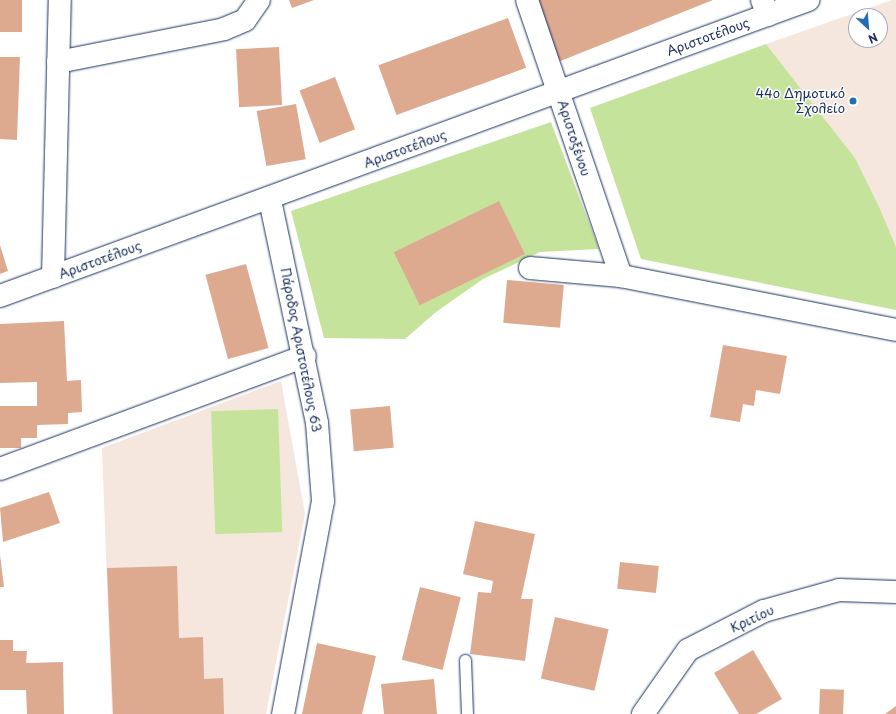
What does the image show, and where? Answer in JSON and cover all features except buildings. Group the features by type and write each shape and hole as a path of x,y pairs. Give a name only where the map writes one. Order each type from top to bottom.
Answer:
{"street":[{"path":"54,277 60,0"},
{"path":"58,62 224,29 245,20 259,0"},
{"name":"Αριστοξένου","path":"527,0 621,276"},
{"name":"Αριστοτέλους","path":"0,296 270,200 559,92 765,7 808,0"},
{"name":"Πάροδος Αριστοτέλους 63","path":"270,200 305,356 318,422 322,518 284,714"},
{"path":"530,268 621,276 896,330"},
{"path":"0,469 305,356"},
{"name":"Κριτίου","path":"643,714 688,650 764,611 839,590 896,592"}],"lane":[{"path":"465,660 467,714"}],"shaded area":[{"name":"44ο Δημοτικό Σχολείο","path":"896,0 896,247 855,158 766,44 848,15 848,48 888,48 888,8 869,8"},
{"path":"281,381 305,514 266,714 112,714 102,448"}],"green space":[{"path":"766,44 855,158 879,207 896,247 896,310 641,259 590,108"},
{"path":"551,122 599,249 540,252 483,279 436,312 405,339 324,338 291,211"},
{"path":"278,409 282,532 215,534 211,411"}],"place":[{"name":"44ο Δημοτικό Σχολείο","path":"853,101"}]}
